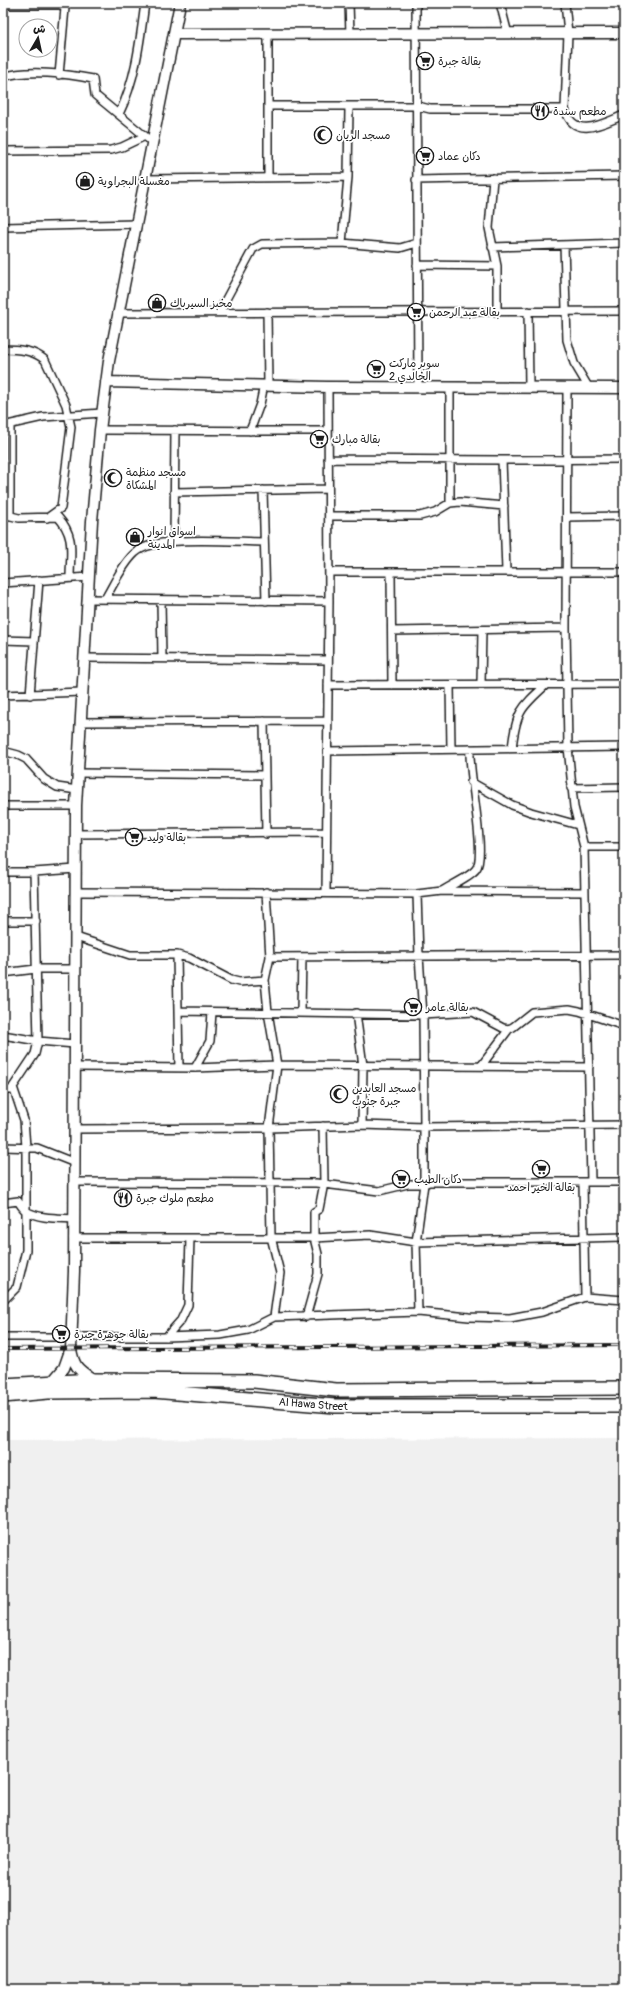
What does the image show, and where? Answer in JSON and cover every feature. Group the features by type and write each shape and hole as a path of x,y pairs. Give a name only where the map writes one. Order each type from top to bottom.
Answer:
{"highway":[{"name":"Al Hawa Street","path":"3,1385 94,1380 254,1381 336,1390 624,1388"},
{"name":"Al Hawa Street","path":"3,1396 48,1392 153,1390 335,1406 624,1406"}],"street":[{"path":"119,114 127,98 139,50 145,3"},
{"path":"94,1380 76,1367 71,1349 75,1163 74,1044 76,969 76,806 89,577 100,430 106,382 117,313 145,179 149,139 180,3"},
{"path":"349,3 350,34"},
{"path":"416,3 418,106 416,180 418,387"},
{"path":"500,3 508,34"},
{"path":"565,3 568,33 565,109 567,117 574,124 592,128 624,115"},
{"path":"3,5 60,5 65,8 59,75"},
{"path":"174,34 624,33"},
{"path":"268,34 270,106 268,178"},
{"path":"3,77 21,74 75,75 93,79 95,95 149,139"},
{"path":"270,106 418,106 430,108 565,109"},
{"path":"342,243 348,177 349,106"},
{"path":"3,151 111,150 149,139"},
{"path":"416,180 624,176"},
{"path":"145,179 348,177"},
{"path":"493,178 489,222 492,247 497,266 497,310"},
{"path":"3,227 136,224"},
{"path":"218,312 253,249 262,244 342,243 400,248 417,243"},
{"path":"492,247 624,243"},
{"path":"564,245 565,311 568,347 574,363 589,388"},
{"path":"417,265 497,266"},
{"path":"117,313 418,313 497,310 624,311"},
{"path":"528,311 529,387"},
{"path":"250,431 266,385 267,312"},
{"path":"3,349 28,350 38,353 45,360 69,415 70,442 66,458 65,488 61,508 47,518"},
{"path":"106,382 328,387 624,388"},
{"path":"326,892 329,601 328,387"},
{"path":"450,387 450,503"},
{"path":"567,388 566,684 571,788 584,847 591,1182"},
{"path":"70,578 70,536 69,532 58,517 20,518 6,515 6,426 43,417 102,413"},
{"path":"100,430 328,431"},
{"path":"174,541 175,430"},
{"path":"328,459 502,460 624,458"},
{"path":"502,460 506,571"},
{"path":"174,492 328,489"},
{"path":"263,490 266,601"},
{"path":"329,516 420,516 435,512 450,503 471,502 504,506"},
{"path":"566,516 624,516"},
{"path":"105,599 128,560 135,552 148,545 174,541 264,542"},
{"path":"329,572 624,572"},
{"path":"391,573 392,685"},
{"path":"3,583 89,577"},
{"path":"30,695 38,580"},
{"path":"88,599 329,601"},
{"path":"161,600 162,658"},
{"path":"392,631 566,628"},
{"path":"481,684 482,630"},
{"path":"3,640 34,641"},
{"path":"84,658 328,660"},
{"path":"328,685 624,684"},
{"path":"450,685 452,749"},
{"path":"512,748 514,728 519,714 525,705 546,685"},
{"path":"3,695 82,692"},
{"path":"264,721 266,834"},
{"path":"80,722 328,721"},
{"path":"328,751 624,747"},
{"path":"442,891 472,872 478,865 478,832 469,762 470,749"},
{"path":"3,752 18,755 26,759 44,779 57,788 77,790"},
{"path":"78,773 264,775"},
{"path":"471,782 512,805 530,812 578,825"},
{"path":"571,788 624,787"},
{"path":"3,806 76,806"},
{"path":"76,834 266,834 326,832"},
{"path":"584,847 624,847"},
{"path":"3,872 34,872 76,869"},
{"path":"3,1301 17,1287 24,1259 26,1147 24,1120 13,1090 14,1083 35,1054 38,1041 34,872"},
{"path":"76,892 326,892 417,894 442,891 584,892"},
{"path":"266,892 270,957 265,980 268,1012 277,1065 269,1128 271,1237 280,1273 274,1317"},
{"path":"417,894 423,1015 424,1127 424,1184 416,1242 418,1312"},
{"path":"3,921 36,921"},
{"path":"76,937 130,955 177,955 189,958 231,980 245,982 265,980"},
{"path":"177,955 178,1068"},
{"path":"270,957 624,955"},
{"path":"301,1012 302,957"},
{"path":"3,973 36,968 76,969"},
{"path":"481,1066 509,1029 526,1016 540,1010 569,1010 587,1013 624,1026"},
{"path":"178,1011 423,1015 473,1012 503,1028 509,1029"},
{"path":"195,1068 210,1041 212,1012"},
{"path":"356,1014 363,1066 362,1125"},
{"path":"3,1035 38,1041 74,1044"},
{"path":"74,1067 195,1068 277,1065 589,1067"},
{"path":"3,1090 13,1090"},
{"path":"74,1129 269,1128 362,1125 424,1127 624,1125"},
{"path":"306,1317 318,1274 318,1254 314,1238 314,1212 319,1209 324,1183 323,1126"},
{"path":"3,1147 26,1147 45,1150 75,1163"},
{"path":"74,1182 324,1183 355,1189 378,1191 408,1184 424,1184 429,1182 624,1182"},
{"path":"583,1182 585,1297"},
{"path":"3,1202 18,1202 25,1211 48,1217 74,1219"},
{"path":"73,1238 314,1238 370,1235 416,1242 624,1237"},
{"path":"166,1337 181,1320 188,1305 190,1238"},
{"path":"3,1337 166,1337 236,1334 248,1330 274,1317 418,1312 469,1317 510,1318 542,1312 585,1297 624,1300"},
{"path":"52,1382 64,1368 71,1349"}],"shaded area":[{"path":"624,1438 624,1989 3,1989 3,1440"}],"railway":[{"path":"3,1349 624,1345"}],"place":[{"name":"بقالة جبرة","path":"425,61"},
{"name":"مطعم سندة","path":"540,111"},
{"name":"مسجد الريان","path":"323,135"},
{"name":"دكان عماد","path":"425,156"},
{"name":"مغسلة البجراوية","path":"85,181"},
{"name":"مخبز السيرباك","path":"157,303"},
{"name":"بقالة عبد الرحمن","path":"416,312"},
{"name":"سوبر ماركت الخالدي 2","path":"376,369"},
{"name":"بقالة مبارك","path":"319,439"},
{"name":"مسجد منظمة المشكاة","path":"113,478"},
{"name":"اسواق انوار المدينة","path":"135,537"},
{"name":"بقالة وليد","path":"134,837"},
{"name":"بقالة عامر","path":"413,1007"},
{"name":"مسجد العابدين جبرة جنوب","path":"339,1094"},
{"name":"بقالة الخير احمد","path":"541,1169"},
{"name":"دكان الطيب","path":"401,1179"},
{"name":"مطعم ملوك جبرة","path":"123,1198"},
{"name":"بقالة جوهرة جبرة","path":"61,1334"}]}
